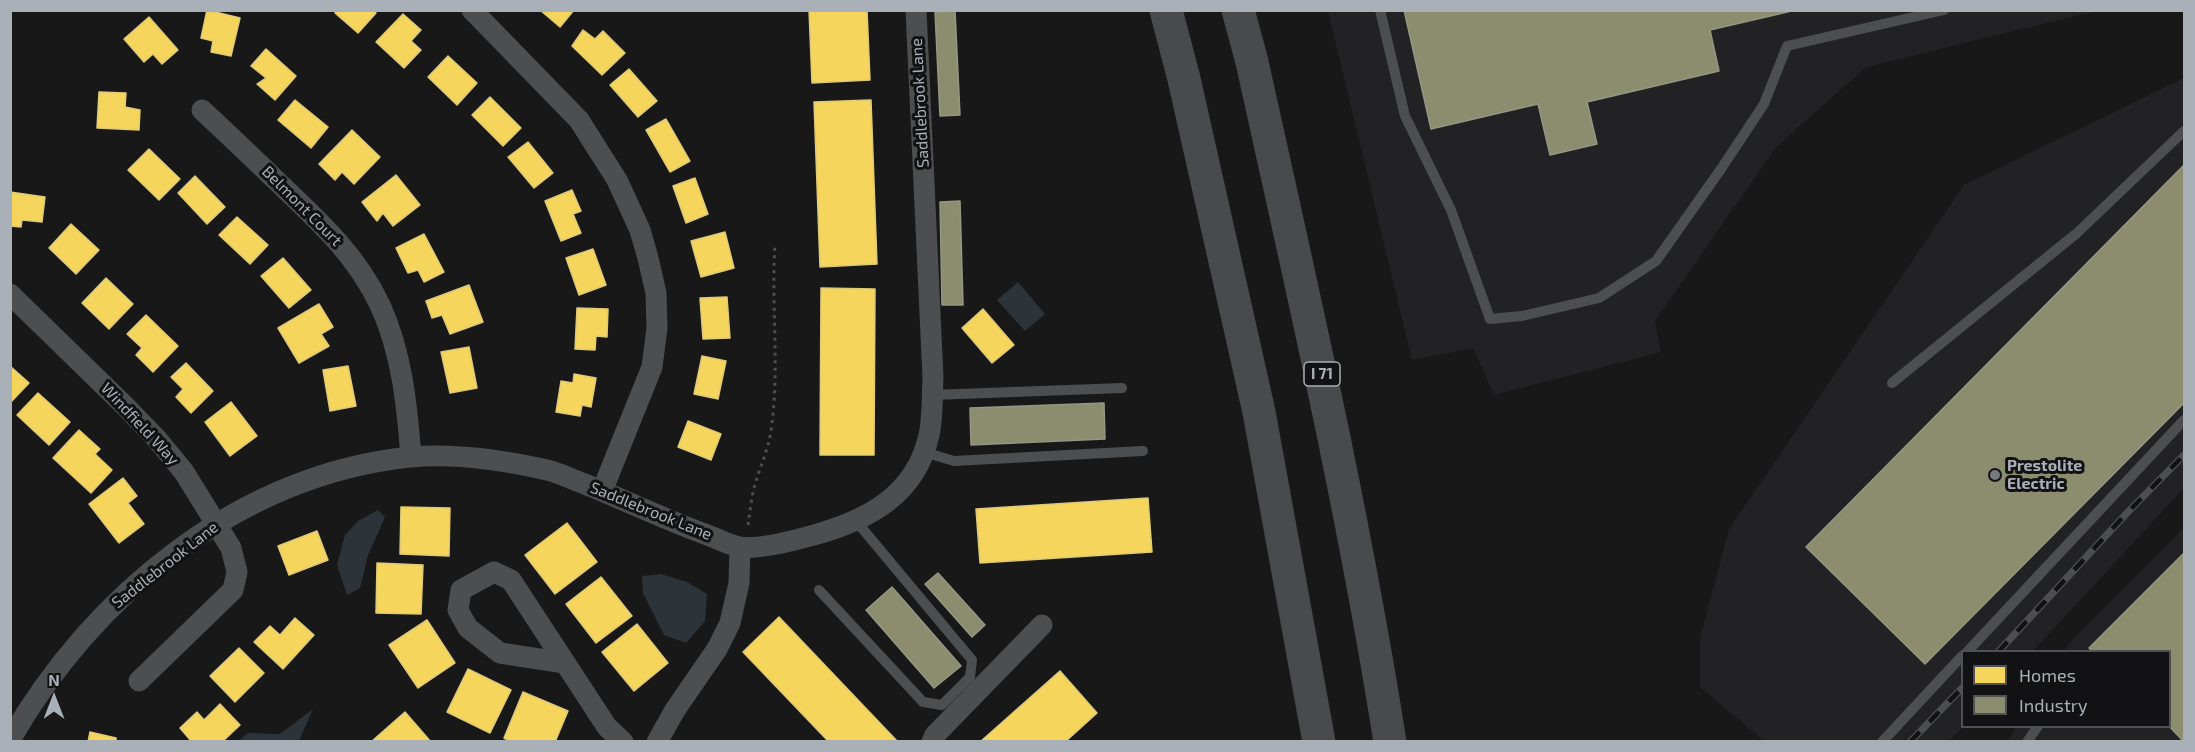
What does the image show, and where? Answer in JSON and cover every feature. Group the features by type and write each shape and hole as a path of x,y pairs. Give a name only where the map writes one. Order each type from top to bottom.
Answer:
{"highway":[{"path":"1166,10 1184,79 1259,412 1319,741"},
{"name":"I 71","path":"1238,10 1252,62 1327,398 1379,671 1390,741"}],"street":[{"path":"472,10 579,120 617,180 640,230 648,258 656,293 657,328 652,367 602,491"},
{"name":"Saddlebrook Lane","path":"10,740 48,681 104,613 172,555 215,524 262,498 315,478 356,466 411,457 462,457 551,471 672,522 740,547 799,539 856,521 874,512 890,500 904,486 924,452 929,433 932,396 916,10"},
{"name":"Belmont Court","path":"202,110 335,236 360,270 380,306 396,348 406,399 411,457"},
{"name":"Windfield Way","path":"10,294 156,438 184,472 231,548 237,572 233,590 139,681"},
{"path":"657,741 675,710 717,649 730,623 740,583 740,547"},
{"path":"565,663 500,653 468,628 458,610 461,590 494,572 511,580 607,727 623,741"},
{"path":"932,741 935,735 1042,625"}],"lane":[{"path":"1380,10 1405,116 1451,210 1490,319 1522,316 1599,298 1656,261 1764,104 1787,46 1944,10"},
{"path":"1892,383 2077,233 2184,131"},
{"path":"932,396 1122,388"},
{"path":"1968,650 2184,420"},
{"path":"924,452 954,461 1143,451"},
{"path":"819,590 923,702 942,705 970,677 972,660 856,521"},
{"path":"1882,741 1961,657"},
{"path":"2028,741 2037,728"}],"path":[{"path":"748,525 753,490 771,434 775,396 776,347 772,284 775,244"}],"shaded area":[{"path":"1328,11 2096,11 1866,67 1776,147 1655,321 1661,352 1494,395 1473,348 1412,360"},
{"path":"2184,78 2184,488 2034,650 1961,650 1962,728 1949,741 1764,741 1700,687 1700,638 1729,529 1964,185"},
{"path":"1018,282 1045,314 1025,331 997,300"},
{"path":"378,510 385,517 368,555 360,588 347,595 337,565 345,535 358,521"},
{"path":"2184,528 2184,741 2007,742 2015,728 2171,728 2171,650 2065,650"},
{"path":"661,574 687,582 707,594 705,621 686,643 664,635 643,593 642,576"},
{"path":"313,709 299,741 239,741 248,733 280,734"}],"building: Homes":[{"path":"207,10 240,18 231,56 211,52 213,41 201,38"},
{"path":"337,10 373,10 376,13 358,33 335,13"},
{"path":"540,10 574,10 560,27"},
{"path":"809,10 867,10 870,80 812,83"},
{"path":"403,14 421,30 411,41 421,50 404,68 376,42"},
{"path":"149,17 178,50 162,64 153,54 144,62 124,39"},
{"path":"583,30 595,39 603,31 625,53 602,75 572,46"},
{"path":"266,49 296,76 275,100 257,84 266,78 251,66"},
{"path":"448,56 477,83 457,105 428,77"},
{"path":"629,69 657,101 638,117 610,85"},
{"path":"99,92 126,93 125,107 140,110 139,130 97,128"},
{"path":"490,97 521,128 503,146 472,115"},
{"path":"295,100 328,127 311,148 278,120"},
{"path":"871,100 877,264 820,267 814,102"},
{"path":"666,119 690,161 670,172 646,130"},
{"path":"352,130 380,157 354,184 342,172 335,180 319,164"},
{"path":"528,142 553,173 534,188 508,157"},
{"path":"149,149 180,179 159,200 128,170"},
{"path":"396,175 420,205 393,226 383,213 377,221 362,202"},
{"path":"195,176 225,207 207,224 178,193"},
{"path":"695,178 708,214 686,223 673,186"},
{"path":"572,190 581,211 573,214 581,233 561,241 545,201"},
{"path":"10,192 45,197 42,222 22,220 21,227 10,226"},
{"path":"237,217 268,245 250,264 219,235"},
{"path":"71,224 99,250 76,274 49,248"},
{"path":"725,232 734,268 701,277 691,241"},
{"path":"424,234 444,272 424,282 418,270 408,273 396,248"},
{"path":"593,249 606,285 579,295 566,258"},
{"path":"283,258 311,290 289,308 261,276"},
{"path":"106,278 133,304 109,329 82,303"},
{"path":"469,285 483,322 450,334 442,315 432,318 426,301"},
{"path":"821,288 875,289 874,455 820,455"},
{"path":"727,297 730,338 703,339 700,298"},
{"path":"319,304 333,327 321,334 329,346 299,363 278,328"},
{"path":"577,308 608,309 607,337 596,336 595,350 575,349"},
{"path":"983,309 1014,345 992,363 962,328"},
{"path":"146,315 178,346 153,372 136,355 142,348 127,334"},
{"path":"469,347 477,388 450,393 441,352"},
{"path":"702,356 726,361 718,399 694,394"},
{"path":"186,363 213,391 191,413 176,397 183,389 171,377"},
{"path":"10,366 29,383 10,403"},
{"path":"348,366 356,406 330,411 323,370"},
{"path":"574,374 596,378 591,407 582,405 580,416 556,412 561,381 573,383"},
{"path":"38,393 70,422 49,445 17,415"},
{"path":"231,402 257,436 230,456 205,422"},
{"path":"688,421 721,434 711,460 678,447"},
{"path":"79,430 100,449 95,454 112,470 91,493 53,458"},
{"path":"123,478 137,496 128,503 144,524 119,543 89,504"},
{"path":"1148,498 1152,552 980,563 976,509"},
{"path":"401,507 450,508 449,556 400,554"},
{"path":"567,523 597,562 555,594 525,555"},
{"path":"317,531 328,560 289,575 278,546"},
{"path":"377,563 423,565 421,614 376,613"},
{"path":"601,577 632,616 596,643 566,604"},
{"path":"779,617 897,741 829,742 743,652"},
{"path":"295,618 314,635 283,669 254,642 270,626 280,635"},
{"path":"427,620 455,663 418,688 389,645"},
{"path":"637,624 668,663 634,691 602,652"},
{"path":"239,648 264,673 235,702 210,676"},
{"path":"468,669 511,690 490,733 447,712"},
{"path":"1060,671 1097,713 1065,742 980,742"},
{"path":"523,692 568,711 555,742 511,742 504,738"},
{"path":"220,704 240,725 222,742 192,742 180,728 197,712 204,720"},
{"path":"405,712 431,742 371,742"},
{"path":"90,732 116,738 116,742 88,742"}],"building: Industry":[{"path":"1404,10 1796,10 1710,30 1719,71 1587,102 1597,144 1550,155 1538,104 1431,129"},
{"path":"955,11 960,115 940,116 935,12"},
{"name":"Prestolite Electric","path":"2184,165 2184,403 1925,664 1806,547"},
{"path":"960,201 963,305 942,305 940,202"},
{"path":"1104,403 1105,439 971,445 970,408"},
{"path":"2184,553 2184,742 2171,728 2171,650 2091,650 2089,648"},
{"path":"938,573 985,625 972,637 925,584"},
{"path":"892,587 961,666 934,688 866,610"}],"railway":[{"path":"2000,650 2184,455"},
{"path":"1910,742 1961,689"}],"place":[{"name":"Prestolite Electric","path":"1995,475"}]}
